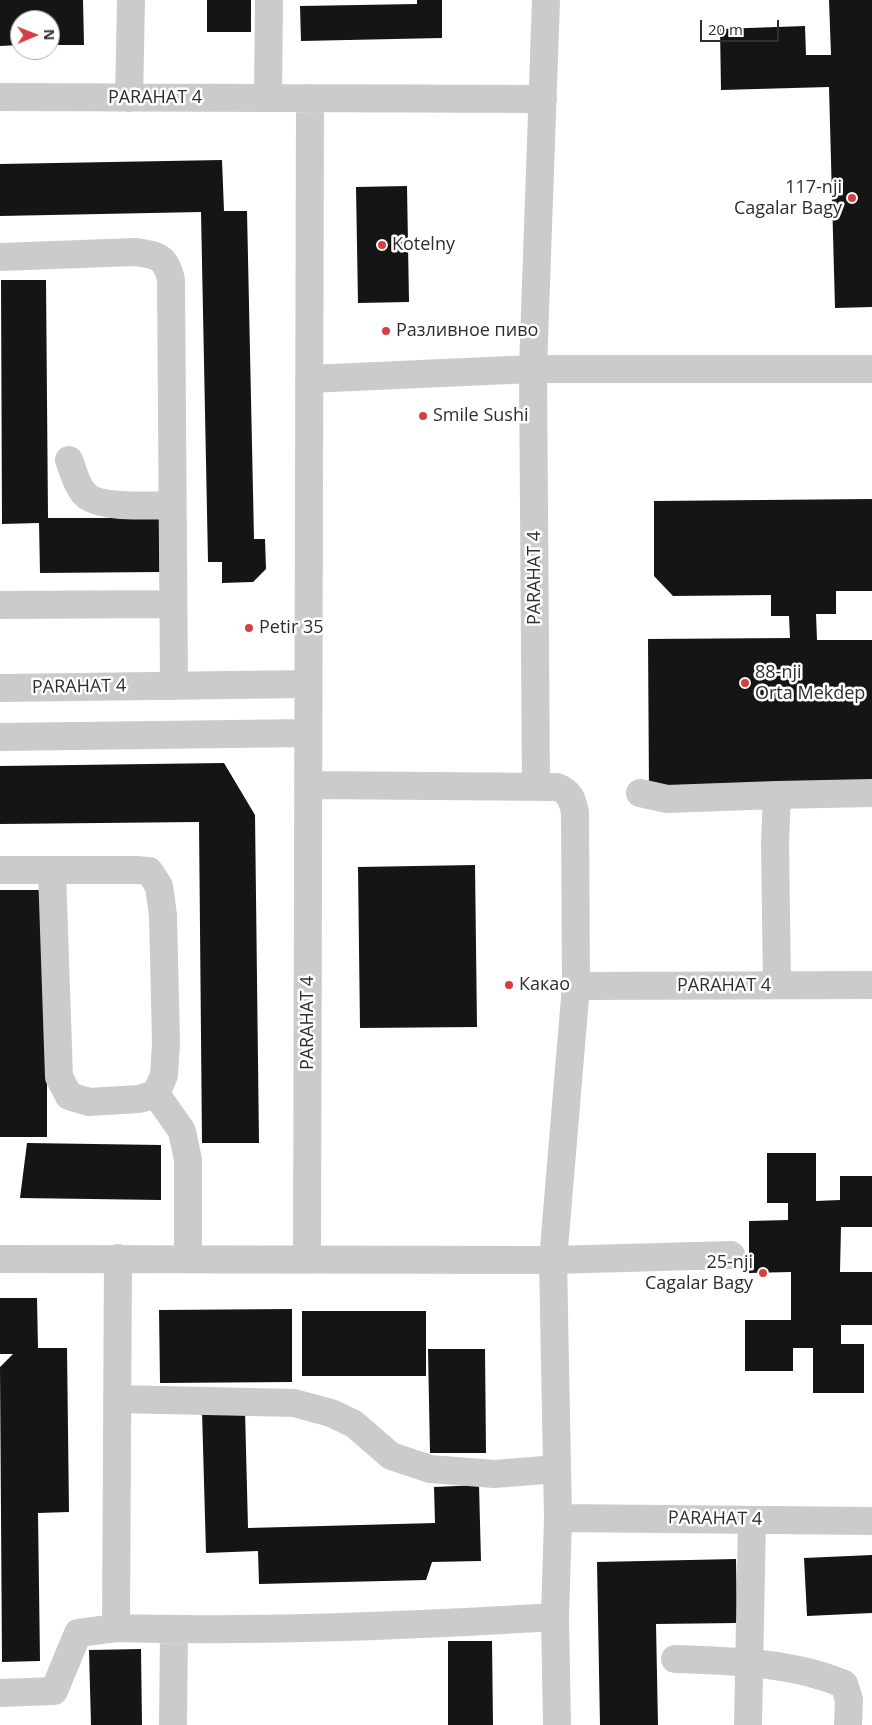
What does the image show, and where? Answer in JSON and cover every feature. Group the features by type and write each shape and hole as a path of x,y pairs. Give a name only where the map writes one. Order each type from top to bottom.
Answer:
{"street":[{"path":"129,98 131,0"},
{"path":"268,98 269,0"},
{"name":"PARAHAT 4","path":"536,787 534,369 546,0"},
{"name":"PARAHAT 4","path":"0,97 543,99"},
{"name":"PARAHAT 4","path":"307,1260 310,98"},
{"path":"0,257 135,252 152,254 162,258 169,269 171,280 174,686"},
{"path":"309,379 534,369 872,369"},
{"path":"69,460 83,493 103,504 172,505"},
{"path":"0,605 173,604"},
{"name":"PARAHAT 4","path":"0,688 308,684"},
{"path":"0,736 308,733"},
{"path":"308,785 557,787 565,790 571,798 575,812 576,986 553,1260 558,1518 555,1617 558,1725"},
{"path":"640,793 667,799 777,794 872,793"},
{"path":"777,794 775,843 777,985"},
{"path":"0,870 135,870 149,872 159,886 163,915 166,1043 164,1074 156,1094"},
{"path":"52,871 59,1077 69,1096 89,1102 139,1099 156,1094"},
{"name":"PARAHAT 4","path":"576,986 872,985"},
{"path":"156,1094 182,1132 188,1160 188,1259"},
{"path":"0,1259 553,1260 731,1255"},
{"path":"116,1628 118,1258"},
{"path":"118,1399 294,1403 332,1413 354,1424 391,1456 430,1469 494,1474 557,1470"},
{"name":"PARAHAT 4","path":"558,1518 872,1521"},
{"path":"748,1725 752,1520"},
{"path":"0,1693 54,1691 78,1633 116,1628 174,1630 429,1625 555,1617"},
{"path":"174,1630 174,1725"},
{"path":"675,1659 749,1662 823,1676 844,1684 849,1700 848,1725"}],"building":[{"path":"0,0 83,0 84,45 60,45 60,10 10,10 10,46 0,46"},
{"path":"207,0 251,0 251,32 207,32"},
{"path":"417,0 442,0 442,38 301,41 300,6 417,4"},
{"name":"117-nji Cagalar Bagy","path":"829,0 872,0 872,307 835,308 829,87 721,90 720,29 805,26 806,55 831,55"},
{"path":"222,160 224,211 247,211 254,539 265,539 266,569 253,582 222,583 222,562 208,562 201,212 0,216 0,164"},
{"name":"Kotelny","path":"407,186 409,302 358,303 356,187"},
{"path":"1,280 46,280 48,518 159,518 160,572 40,573 39,523 2,524"},
{"path":"872,499 872,591 836,591 836,614 816,614 817,640 872,640 872,788 649,791 648,639 790,638 789,616 771,616 771,595 673,596 654,576 654,501"},
{"path":"224,763 255,815 259,1143 202,1143 199,822 0,824 0,766"},
{"path":"475,865 477,1027 360,1028 358,867"},
{"path":"0,890 47,890 47,1137 0,1137"},
{"path":"27,1143 161,1145 161,1200 20,1198"},
{"path":"767,1153 816,1153 816,1201 840,1200 840,1176 872,1176 872,1227 841,1227 840,1272 872,1272 872,1325 841,1325 841,1344 864,1344 864,1393 813,1393 813,1348 793,1348 793,1371 745,1371 745,1320 791,1320 791,1272 749,1273 749,1221 788,1220 788,1203 767,1203"},
{"path":"0,1298 37,1298 38,1348 67,1348 69,1512 38,1513 40,1661 2,1662 0,1367 13,1354 0,1354"},
{"path":"292,1309 292,1382 160,1383 159,1310"},
{"path":"302,1311 426,1311 426,1376 302,1376"},
{"path":"428,1349 485,1349 486,1453 430,1453"},
{"path":"245,1410 248,1528 435,1523 434,1487 479,1485 481,1561 432,1562 426,1580 259,1584 258,1551 206,1553 202,1411"},
{"path":"872,1555 872,1613 807,1616 804,1558"},
{"path":"736,1559 737,1623 656,1624 658,1725 600,1725 597,1562"},
{"path":"448,1641 492,1641 493,1725 448,1725"},
{"path":"141,1649 142,1725 91,1725 89,1650"}],"place":[{"name":"117-nji Cagalar Bagy","path":"852,198"},
{"name":"Kotelny","path":"382,245"},
{"name":"Разливное пиво","path":"386,331"},
{"name":"Smile Sushi","path":"423,416"},
{"name":"Petir 35","path":"249,628"},
{"name":"88-nji Orta Mekdep","path":"745,683"},
{"name":"Какао","path":"509,985"},
{"name":"25-nji Cagalar Bagy","path":"763,1273"}]}
